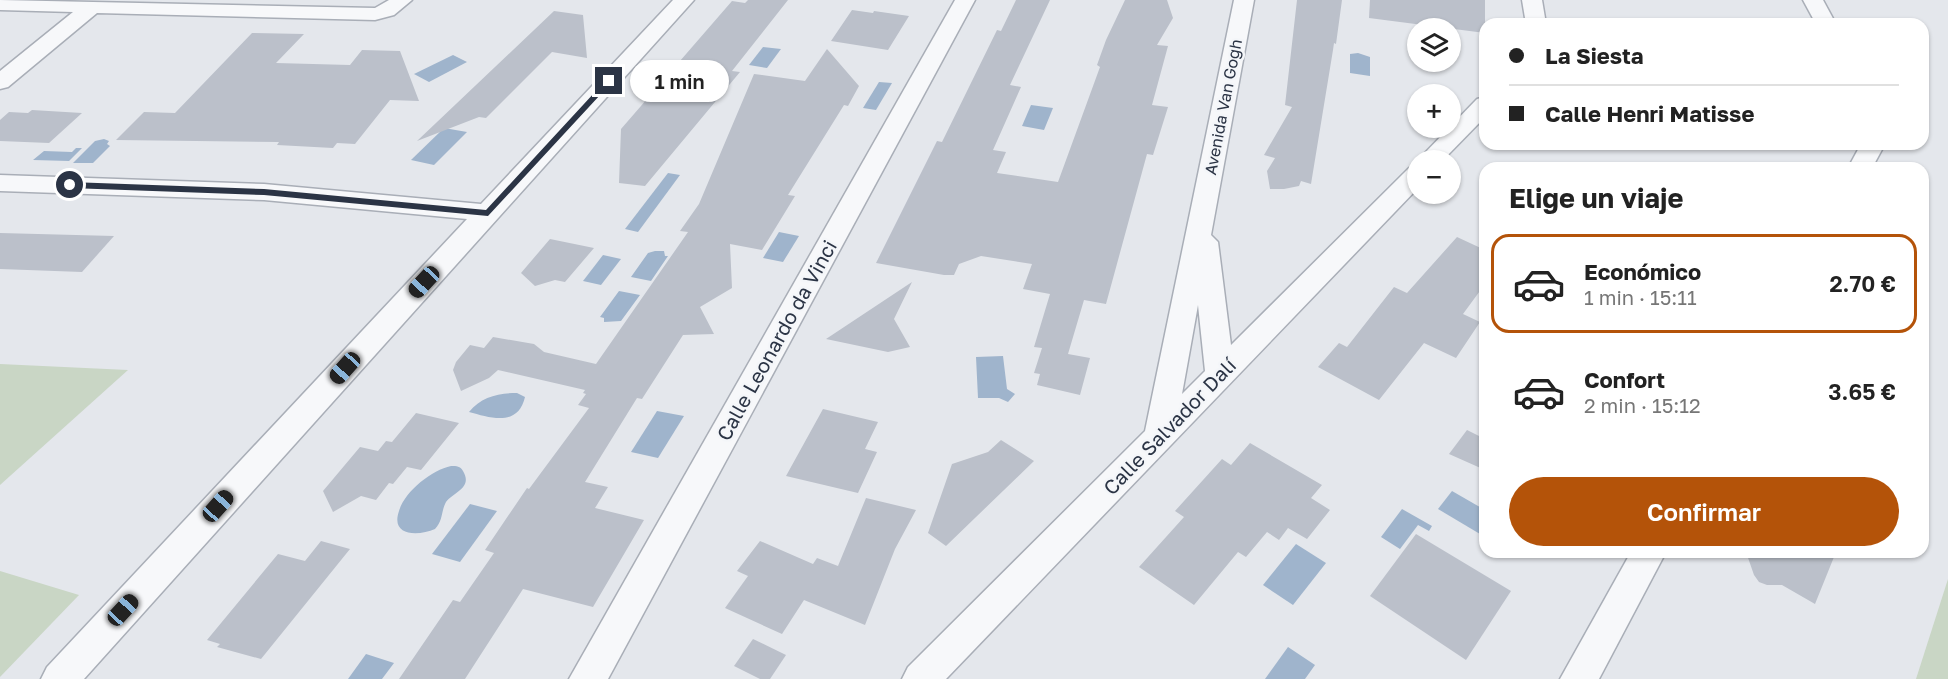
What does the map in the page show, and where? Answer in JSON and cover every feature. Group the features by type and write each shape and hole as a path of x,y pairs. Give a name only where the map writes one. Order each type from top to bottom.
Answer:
{"street":[{"path":"0,4 375,14 387,11 402,0"},
{"path":"60,679 684,0"},
{"name":"Calle Leonardo da Vinci","path":"588,679 965,0"},
{"name":"Avenida Van Gogh","path":"1160,436 1244,0"},
{"path":"1532,0 1535,18"},
{"path":"1814,0 1823,18"},
{"path":"0,82 92,7"},
{"path":"1440,150 1479,110"},
{"path":"0,183 264,192 488,213"},
{"name":"Calle Salvador Dalí","path":"921,679 1407,184"},
{"name":"Avenida Van Gogh","path":"1202,214 1220,374"},
{"path":"1182,319 1200,350 1220,374"},
{"path":"1579,679 1646,558"}],"green space":[{"path":"0,364 128,370 0,485"},
{"path":"0,571 79,595 0,677"},
{"path":"1948,579 1948,679 1916,679"}],"water":[{"path":"763,47 781,49 767,68 749,65"},
{"path":"1358,53 1370,57 1370,76 1350,73 1350,54"},
{"path":"453,55 467,62 429,82 414,74"},
{"path":"879,82 892,83 876,110 863,108"},
{"path":"1031,105 1053,108 1044,130 1022,126"},
{"path":"444,128 467,132 434,165 411,160"},
{"path":"104,139 109,141 107,144 110,146 93,163 73,163 95,141"},
{"path":"76,148 82,148 69,161 33,160 44,151 72,152"},
{"path":"668,173 680,175 638,232 625,229"},
{"path":"779,232 799,236 783,262 763,258"},
{"path":"664,251 665,256 668,256 651,281 631,277 648,253"},
{"path":"603,255 621,259 601,285 583,281"},
{"path":"619,291 640,295 621,321 604,322 604,318 600,317"},
{"path":"1003,356 1007,389 1015,394 1008,402 999,398 978,398 976,357"},
{"path":"517,393 525,397 521,407 510,417 495,418 469,412 490,397"},
{"path":"657,411 684,416 658,458 631,452"},
{"path":"451,466 461,468 466,482 446,502 438,526 421,533 402,530 397,520 402,503 407,496 420,482"},
{"path":"1452,491 1479,507 1479,533 1438,509"},
{"path":"470,504 497,511 460,562 432,554"},
{"path":"1402,509 1432,526 1429,531 1418,525 1400,549 1381,537"},
{"path":"1296,544 1326,563 1293,605 1263,585"},
{"path":"1288,647 1315,665 1305,679 1265,679"},
{"path":"366,654 394,663 382,679 348,679"}],"building":[{"path":"748,0 788,0 732,71 740,72 645,186 619,183 621,129 732,1 745,3"},
{"path":"1016,0 1050,0 1010,85 1021,87 993,150 1006,152 997,173 1058,182 1100,67 1097,65 1106,40 1125,0 1167,0 1173,18 1157,45 1168,46 1152,105 1168,107 1153,155 1147,154 1106,304 1084,300 1068,354 1090,358 1080,395 1037,385 1040,374 1034,373 1042,348 1034,347 1050,294 1023,289 1032,264 981,256 959,264 954,275 944,275 876,263 937,141 942,142 997,30 1001,31"},
{"path":"1297,0 1342,0 1311,184 1301,181 1299,186 1270,189 1267,171 1275,158 1264,155 1292,107 1285,105"},
{"path":"1370,0 1485,0 1485,18 1479,18 1479,32 1461,30 1461,18 1407,18 1407,23 1369,18"},
{"path":"852,10 909,16 888,50 831,41"},
{"path":"554,11 583,15 587,58 552,52 486,118 479,117 417,141"},
{"path":"252,33 304,34 276,63 350,65 362,50 400,51 419,101 390,100 355,144 337,143 333,148 277,145 279,142 116,140 144,112 175,113"},
{"path":"827,49 859,86 848,106 844,105 788,195 795,196 762,250 730,244 732,288 700,307 714,334 683,335 642,399 637,398 585,482 608,487 595,508 644,520 593,607 523,589 465,679 399,679 453,600 460,602 494,553 485,550 527,488 529,489 589,408 578,405 586,394 583,393 585,390 498,370 489,378 461,391 453,370 456,362 470,345 484,348 493,337 534,344 544,352 596,364 688,232 680,231 699,204 754,74 805,81"},
{"path":"32,110 82,113 49,143 0,141 0,120 9,112 28,113"},
{"path":"0,233 114,236 82,272 0,269"},
{"path":"1457,237 1479,247 1479,292 1463,314 1479,324 1456,358 1424,343 1379,400 1318,367 1339,343 1347,347 1394,287 1407,293"},
{"path":"550,239 594,248 565,282 555,280 535,286 521,273"},
{"path":"912,282 894,319 910,347 888,352 826,339"},
{"path":"823,409 878,422 865,449 877,452 858,493 786,476"},
{"path":"416,413 459,423 421,470 407,467 393,484 389,483 376,500 361,496 333,512 323,491 360,447 378,451 386,441 392,442"},
{"path":"1467,430 1479,436 1479,467 1449,454"},
{"path":"1001,440 1034,461 946,546 928,533 952,464 988,452"},
{"path":"1250,443 1322,485 1311,498 1330,510 1307,539 1288,528 1279,540 1267,532 1246,557 1238,552 1194,605 1139,567 1184,517 1175,511 1222,459 1231,465"},
{"path":"866,498 916,510 895,549 865,625 804,600 782,634 725,608 748,576 737,571 760,541 813,564 817,558 838,566"},
{"path":"1416,534 1511,591 1466,660 1370,596"},
{"path":"321,541 350,549 261,659 217,647 220,644 207,640 278,554 305,561"},
{"path":"1748,558 1834,558 1815,604 1782,585 1767,585 1759,582"},
{"path":"753,639 786,655 770,679 760,679 734,666"}],"route":[{"path":"70,185 264,192 488,213 609,81"}]}
